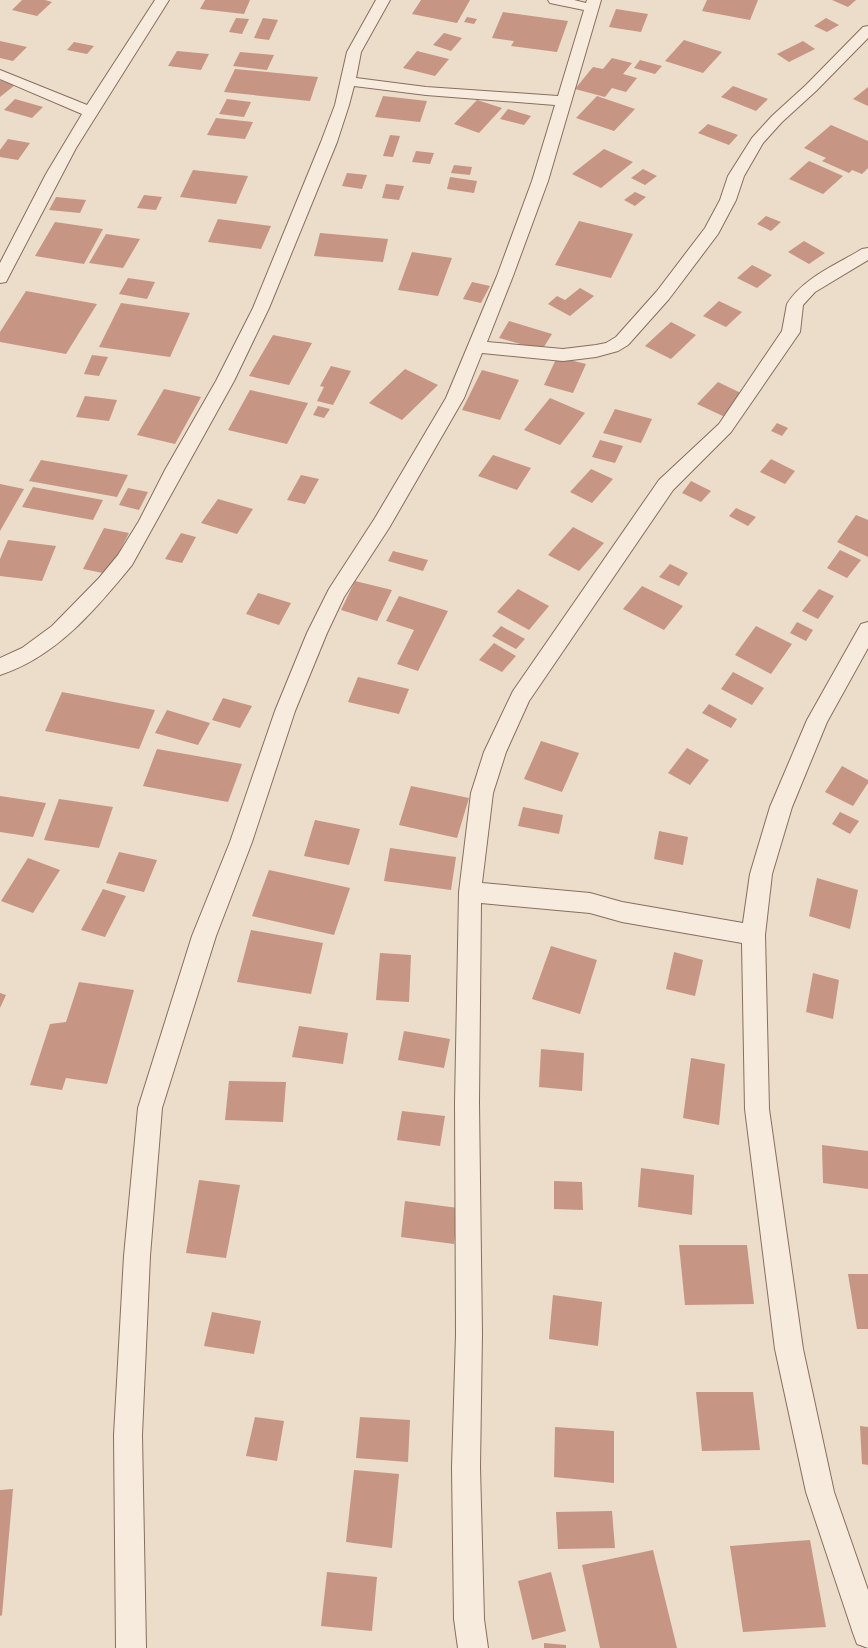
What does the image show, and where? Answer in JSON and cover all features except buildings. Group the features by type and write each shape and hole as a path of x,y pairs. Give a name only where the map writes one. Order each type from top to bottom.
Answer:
{"street":[{"path":"0,278 16,251 40,200 90,112 162,0"},
{"path":"0,667 29,654 59,632 106,583 125,560 136,541 225,381 261,308 329,142 342,105 354,52 383,0"},
{"path":"131,1648 128,1435 137,1256 150,1108 204,936 241,842 285,711 317,633 336,594 382,523 455,398 506,276 540,181 593,4 555,0"},
{"path":"477,347 563,355 596,351 612,347 622,341 663,295 712,230 728,200 736,176 757,141 777,119 811,88 868,30"},
{"path":"0,74 90,112"},
{"path":"347,81 426,91 564,101"},
{"path":"473,1648 469,1619 466,1468 469,1334 467,1104 470,892 482,794 495,752 520,697 666,484 725,428 756,385 791,332 795,304 809,288 868,253"},
{"path":"868,630 817,720 782,807 761,874 753,935 757,1109 789,1349 820,1492 868,1633"},
{"path":"470,892 557,899 590,904 622,912 753,935"}]}
